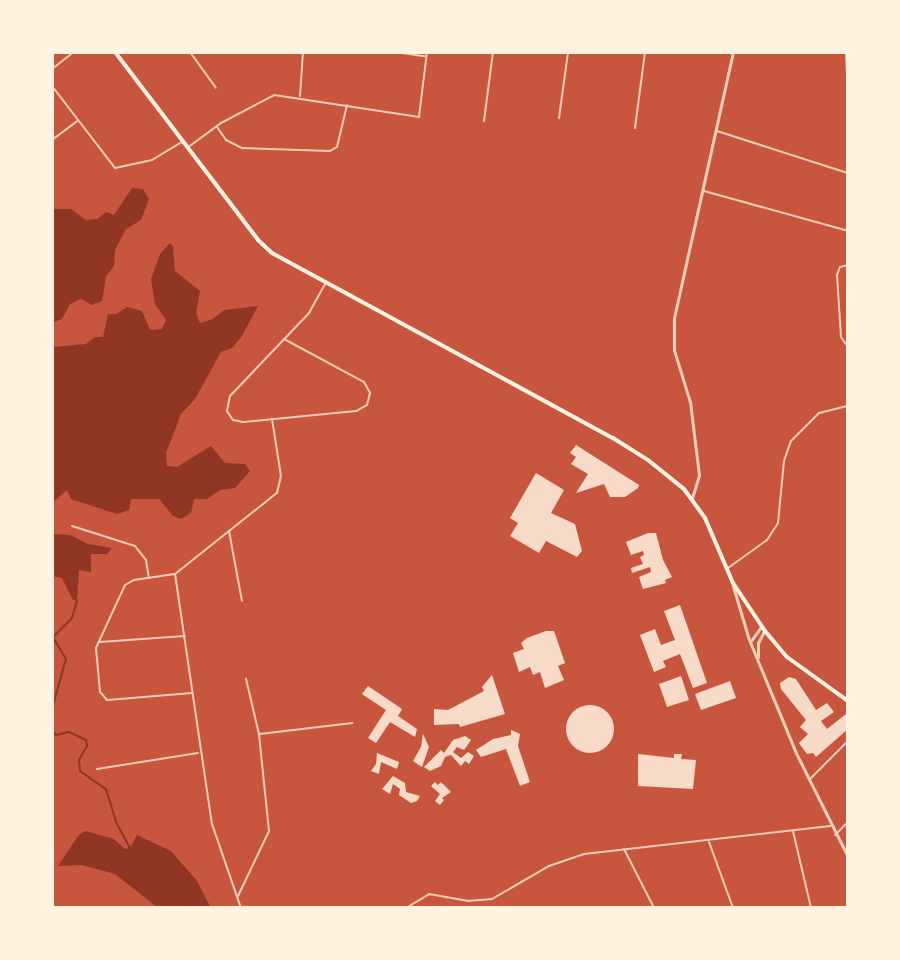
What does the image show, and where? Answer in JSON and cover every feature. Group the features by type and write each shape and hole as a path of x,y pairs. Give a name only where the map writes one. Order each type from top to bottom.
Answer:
{"main road":[{"path":"115,52 262,244 325,283 613,438 661,469 692,498 705,518 733,583 763,628 787,657 848,701"}],"street":[{"path":"52,69 74,52"},
{"path":"190,52 216,88"},
{"path":"300,97 303,52"},
{"path":"187,148 216,126 274,95 419,117 427,54 395,52"},
{"path":"484,121 493,52"},
{"path":"559,118 568,52"},
{"path":"635,128 645,52"},
{"path":"692,498 699,475 690,402 674,350 673,326 733,52"},
{"path":"846,52 848,100"},
{"path":"52,86 115,168 152,160 182,141"},
{"path":"216,126 226,140 242,148 330,151 337,147 347,105"},
{"path":"52,140 78,120"},
{"path":"716,131 848,173"},
{"path":"703,190 848,231"},
{"path":"848,265 840,267 837,275 841,337 848,347"},
{"path":"284,339 362,381 370,396 367,405 358,410 272,419 236,421 228,414 226,403 284,339 309,313 325,283"},
{"path":"726,569 745,559 774,532 781,514 784,461 792,439 819,413 848,406"},
{"path":"192,693 107,700 100,692 98,642 125,585 175,574 280,488 272,419"},
{"path":"72,526 135,546 146,560 149,578"},
{"path":"229,531 242,601"},
{"path":"175,574 212,824 241,908"},
{"path":"733,583 734,596 759,665 830,826 848,857"},
{"path":"750,642 763,628"},
{"path":"759,665 757,649 763,628"},
{"path":"98,642 185,636"},
{"path":"238,897 269,836 259,734 246,679"},
{"path":"259,734 352,723"},
{"path":"809,780 848,741"},
{"path":"97,769 200,752"},
{"path":"835,835 848,822"},
{"path":"406,908 429,894 468,901 490,899 562,860 624,849 830,826"},
{"path":"793,831 811,908"},
{"path":"708,840 733,908"},
{"path":"624,849 654,908"},
{"path":"68,908 95,908"}],"shaded area":[{"path":"132,188 143,189 149,199 141,220 126,229 115,250 114,266 106,276 102,301 92,305 81,299 70,304 62,319 52,323 52,209 71,209 86,220 97,219 106,212 114,215"},
{"path":"170,243 173,246 175,271 200,291 196,313 200,323 213,319 224,310 258,306 242,336 232,348 221,352 195,399 181,414 166,453 167,466 177,467 211,446 225,463 245,464 250,471 235,488 220,490 207,499 194,499 191,513 181,519 173,516 159,499 131,499 129,510 117,514 71,499 67,490 52,503 52,347 86,344 95,337 103,337 108,314 116,314 127,307 142,311 150,330 162,329 166,320 155,304 151,279 160,254"},
{"path":"52,534 70,535 88,544 112,548 107,554 91,554 91,572 79,570 77,601 73,600 62,578 52,576"},
{"path":"85,831 114,839 125,849 130,848 137,835 171,851 197,881 211,908 158,908 115,874 82,865 58,866 78,836"}],"building":[{"path":"576,445 639,485 638,488 625,497 610,497 604,484 576,493 588,474 571,464 576,457 570,453"},
{"path":"536,473 564,490 551,513 575,524 582,551 577,557 546,541 539,553 510,536 518,523 510,518"},
{"path":"656,533 663,560 672,577 665,580 666,583 643,589 639,577 651,572 650,567 632,573 631,568 643,564 640,557 644,555 643,551 631,555 626,542"},
{"path":"680,605 707,683 693,688 680,654 663,661 666,667 654,672 640,635 655,629 661,645 675,640 664,611"},
{"path":"554,631 565,663 558,666 564,680 545,688 540,672 533,675 530,667 519,672 513,653 524,649 521,643 527,638"},
{"path":"492,675 505,714 460,727 459,724 434,725 434,709 448,710 484,691 482,687"},
{"path":"681,676 689,700 667,707 659,684"},
{"path":"789,677 796,679 816,710 827,703 834,712 821,721 827,729 846,714 848,717 848,729 816,757 813,753 807,754 799,743 808,734 800,727 806,720 781,689 780,683"},
{"path":"730,681 736,698 701,710 695,694"},
{"path":"368,686 402,709 398,716 417,729 415,737 390,722 376,743 368,738 386,710 362,694"},
{"path":"590,705 607,712 614,729 607,746 590,753 573,746 566,729 573,712"},
{"path":"511,730 520,734 518,746 530,782 520,786 506,749 481,757 476,750 493,739 511,735"},
{"path":"423,734 429,747 422,767 413,761 421,747"},
{"path":"465,736 471,740 464,750 457,747 453,752 461,758 468,752 474,756 469,764 465,761 461,766 451,755 445,757 441,766 430,771 424,767 441,750 444,753 453,740"},
{"path":"377,753 399,762 397,769 381,762 379,774 371,771 376,764"},
{"path":"638,754 674,758 674,754 682,754 681,759 696,760 693,789 638,786"},
{"path":"393,776 405,783 406,792 420,796 417,801 411,803 399,795 400,789 393,784 390,794 382,789"},
{"path":"435,782 438,785 441,782 451,792 442,798 444,800 440,805 435,801 440,794 431,786"}],"waterway":[{"path":"52,709 66,659 53,637 72,618 77,601"},
{"path":"52,730 56,735 69,732 86,740 87,746 79,760 80,771 106,789 116,822 131,850"}]}
